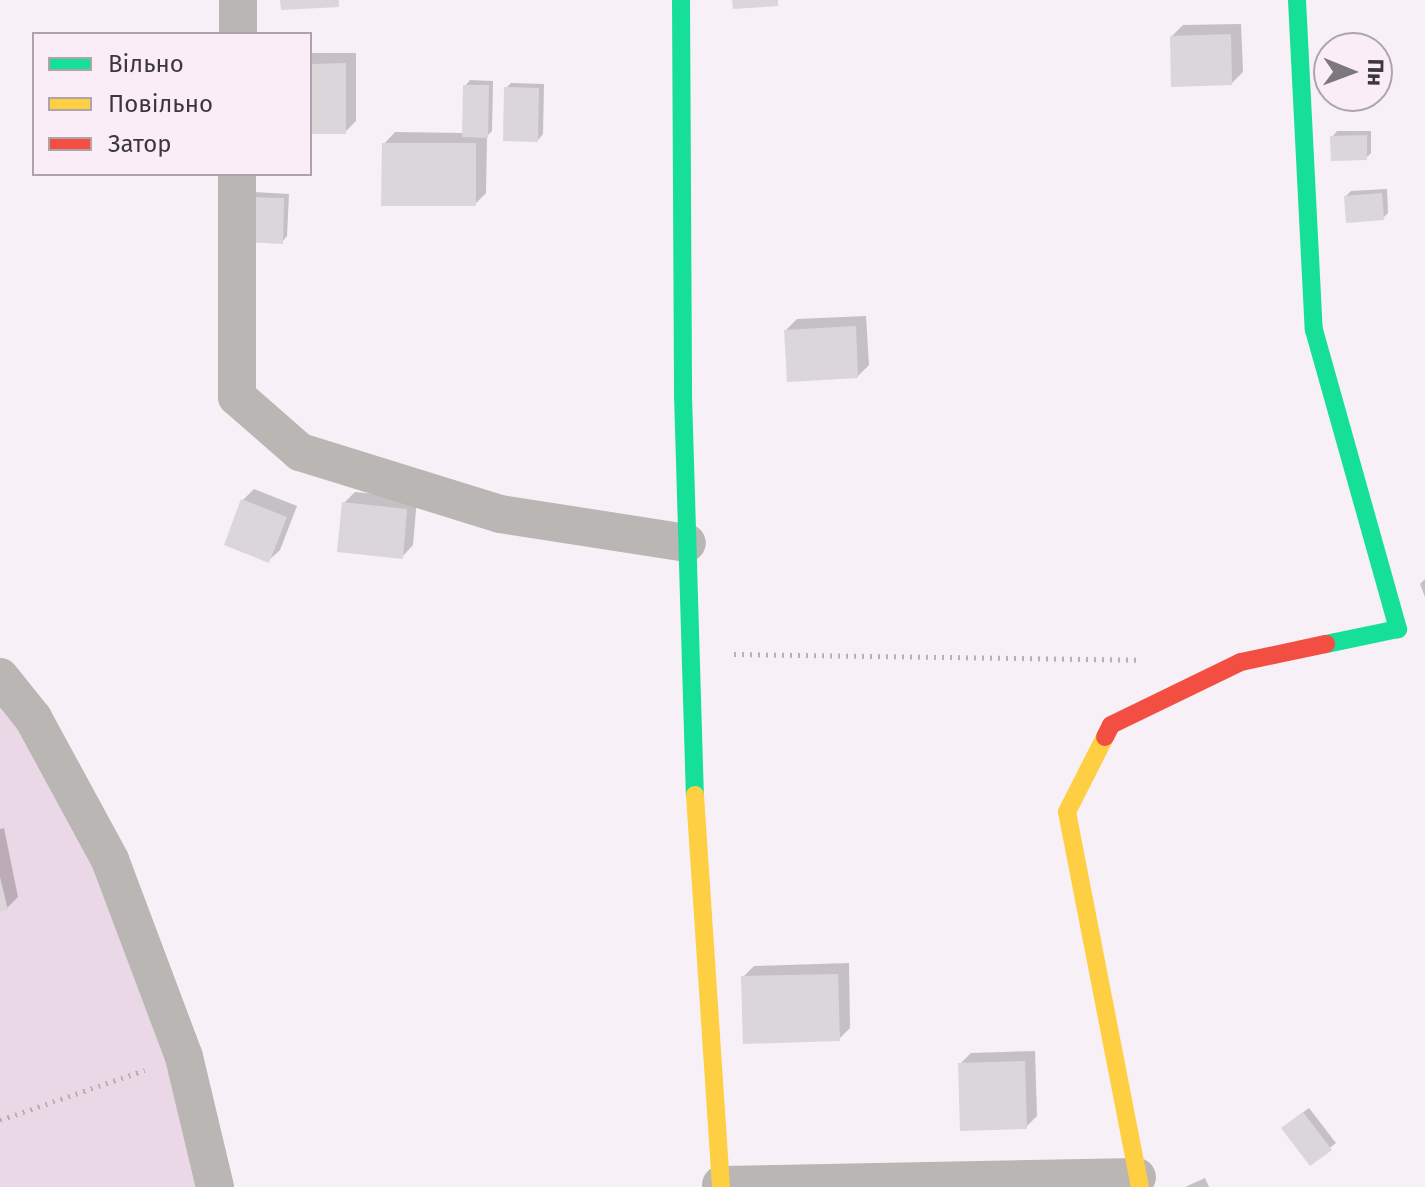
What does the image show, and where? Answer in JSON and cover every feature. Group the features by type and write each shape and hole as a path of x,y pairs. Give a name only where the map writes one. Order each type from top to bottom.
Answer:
{"street":[{"path":"238,0 238,32"},
{"path":"681,0 683,395 696,823 721,1186 1138,1182 1067,812 1111,725 1241,662 1398,629 1314,330 1297,0"},
{"path":"237,176 237,397 300,452 500,514 687,543"},
{"path":"0,677 33,718 110,860 184,1057 215,1187"}],"path":[{"path":"691,653 1147,660"},
{"path":"0,1120 184,1057"}],"shaded area":[{"path":"0,677 33,718 184,1057 215,1187 0,1187"}],"building":[{"path":"280,0 339,0 339,7 281,10"},
{"path":"732,0 778,0 778,6 733,9"},
{"path":"1231,34 1232,85 1171,87 1170,36"},
{"path":"346,63 346,134 312,134 312,64"},
{"path":"463,85 489,85 488,138 462,137"},
{"path":"504,87 539,88 538,142 503,141"},
{"path":"1367,135 1367,160 1331,161 1330,136"},
{"path":"382,143 476,143 476,206 381,206"},
{"path":"1382,193 1384,220 1346,223 1344,196"},
{"path":"246,197 284,198 283,244 245,242"},
{"path":"856,326 858,378 787,382 784,330"},
{"path":"241,499 287,517 269,563 224,545"},
{"path":"342,502 407,509 403,559 337,552"},
{"path":"0,877 8,910 0,911"},
{"path":"838,974 840,1041 743,1044 741,976"},
{"path":"1025,1061 1027,1129 960,1131 958,1063"},
{"path":"1303,1112 1332,1150 1310,1166 1281,1128"}],"traffic: fast":[{"path":"681,0 683,395 695,795"},
{"path":"1297,0 1314,330 1398,629 1326,644"}],"traffic: slow":[{"path":"1105,737 1067,812 1140,1187"},
{"path":"695,795 721,1187"}],"traffic: jam":[{"path":"1105,737 1111,725 1241,662 1326,644"}]}
